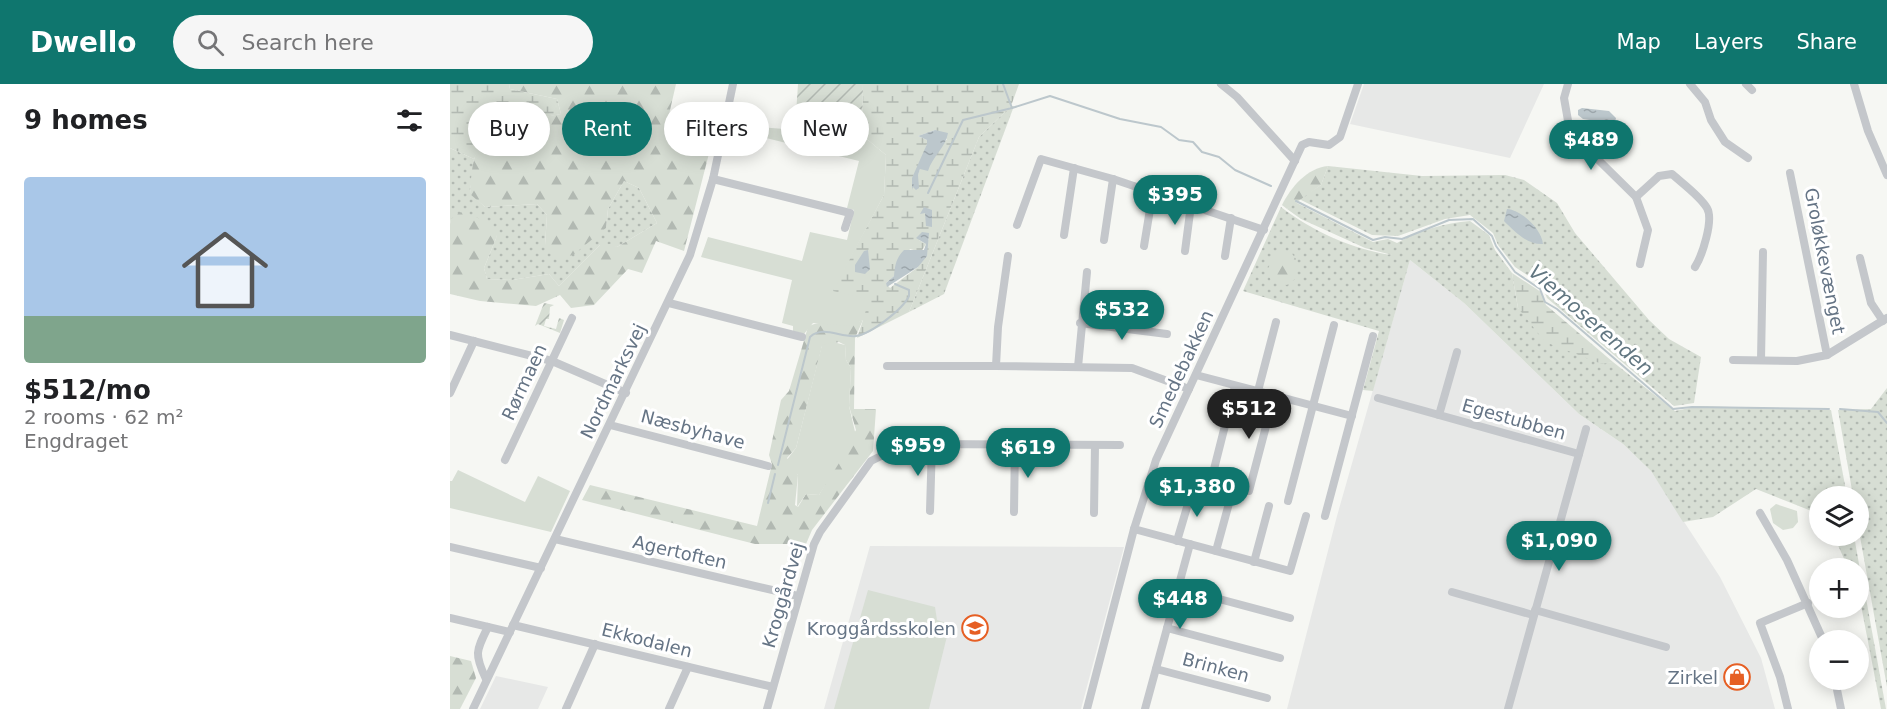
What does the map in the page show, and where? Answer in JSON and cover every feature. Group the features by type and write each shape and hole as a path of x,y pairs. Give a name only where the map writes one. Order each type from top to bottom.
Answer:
{"street":[{"name":"Nordmarksvej","path":"473,709 669,303 696,240 713,179 733,84"},
{"path":"1221,84 1237,97 1295,161"},
{"name":"Smedebakken","path":"1087,709 1134,529 1156,460 1302,145 1309,142 1329,145 1340,137 1358,84"},
{"path":"1568,84 1564,98 1570,132 1636,197 1648,230 1640,264"},
{"path":"1690,84 1705,102 1711,120 1725,142 1748,158"},
{"path":"1854,84 1868,131 1887,175"},
{"path":"1017,225 1041,159 1153,191 1264,230"},
{"path":"1064,234 1074,168"},
{"name":"Groløkkevænget","path":"1790,173 1827,355"},
{"path":"1636,197 1659,176 1672,174 1706,207 1709,214 1703,256 1695,267"},
{"path":"713,179 850,213 846,228"},
{"path":"1104,240 1113,179"},
{"path":"1144,246 1153,191"},
{"path":"1185,251 1191,205"},
{"path":"1224,256 1231,218"},
{"path":"1761,360 1763,252"},
{"path":"996,366 998,327 1008,256"},
{"name":"Groløkkevænget","path":"1733,360 1797,361 1827,355 1885,319 1871,303 1860,258"},
{"path":"1078,367 1080,323 1087,272"},
{"path":"669,303 802,337"},
{"name":"Rørmaen","path":"505,460 572,318"},
{"path":"1258,392 1276,322"},
{"path":"1080,323 1167,334"},
{"path":"1288,501 1334,325"},
{"path":"450,335 552,361 626,393"},
{"path":"1325,516 1372,336"},
{"path":"450,393 474,341"},
{"name":"Egestubben","path":"1439,415 1457,352"},
{"path":"887,366 1132,368 1189,389"},
{"path":"1196,375 1352,416"},
{"path":"1211,481 1235,386"},
{"path":"1249,491 1274,396"},
{"name":"Egestubben","path":"1378,398 1579,454"},
{"name":"Næsbyhave","path":"610,425 768,466"},
{"name":"Egestubben","path":"1508,709 1586,429"},
{"path":"930,511 932,443"},
{"name":"Kroggårdvej","path":"767,709 814,543 863,469 871,461 893,450 932,443 1120,446"},
{"path":"1014,512 1015,444"},
{"path":"1094,513 1095,446"},
{"path":"1177,541 1193,487"},
{"path":"1216,551 1231,496"},
{"path":"1254,562 1269,506"},
{"path":"1760,513 1808,603 1819,630"},
{"path":"1134,529 1290,572 1306,516"},
{"name":"Agertoften","path":"555,539 798,596"},
{"name":"Brinken","path":"1145,709 1190,544"},
{"path":"450,547 541,568"},
{"path":"1178,588 1290,618"},
{"path":"1452,592 1666,647"},
{"path":"1788,709 1780,677 1760,623 1808,603"},
{"name":"Ekkodalen","path":"450,618 488,627 512,628 596,644 773,687"},
{"path":"486,679 477,660 476,651 488,627"},
{"name":"Brinken","path":"1167,628 1280,658"},
{"path":"566,709 596,644"},
{"path":"669,709 688,667"},
{"name":"Brinken","path":"1156,669 1267,698"},
{"path":"1837,690 1841,709"},
{"name":"Nordmarksvej","path":"467,709 480,692"}],"shaded area":[{"path":"1364,84 1544,84 1510,158 1350,124"},
{"path":"1410,260 1464,303 1579,414 1623,444 1651,471 1720,577 1761,658 1775,709 1287,709 1337,516"},
{"name":"Kroggårdsskolen","path":"870,546 1124,547 1081,709 824,709"},
{"path":"496,676 548,687 538,709 480,709"}],"green space":[{"path":"450,84 509,84 510,89 557,99 561,114 550,116 550,102 468,102 468,156 475,156 474,159 450,148"},
{"path":"509,84 676,84 672,102 664,102 664,156 708,156 684,251 656,241 642,273 628,269 594,305 571,308 560,295 536,306 480,301 450,294 450,224 451,219 461,212 489,222 497,236 484,268 487,279 512,280 549,274 559,286 600,245 610,244 617,247 657,223 639,188 624,181 608,209 606,228 573,255 556,259 545,245 547,215 537,204 485,207 470,194 476,156 550,156 550,116 561,114 557,99 510,89"},
{"path":"798,84 863,84 863,102 797,102"},
{"path":"863,84 1019,84 1011,106 979,137 909,312 857,338 863,320 832,291 884,195 886,155 869,141 869,102 863,102","holes":["935,130 947,139 920,169 912,190 927,144 927,140 918,136","929,238 918,267 890,288 886,283 894,276 910,249 921,252 926,244 919,240"]},
{"path":"1011,106 1014,106 944,294 909,312 979,137"},
{"path":"769,128 781,129 781,142 769,139"},
{"path":"869,141 886,155 884,195 833,291 869,300 863,320 851,326 813,323 804,334 793,331 793,326 782,323 792,280 701,257 708,237 802,261 810,232 847,240 854,210 847,208 859,161 839,156 869,156"},
{"path":"450,148 474,159 470,193 485,207 537,204 547,215 545,245 606,228 608,209 624,181 639,188 657,223 617,247 600,245 559,286 549,274 512,280 487,279 484,268 497,236 451,219 450,224"},
{"path":"1328,166 1422,176 1505,175 1524,180 1557,203 1575,233 1649,320 1669,339 1701,357 1694,403 1674,406 1547,298 1541,284 1515,267 1498,245 1493,233 1470,215 1445,219 1398,236 1372,235 1299,199 1321,185"},
{"path":"1328,166 1321,185 1287,209 1282,205 1290,192 1307,174"},
{"path":"1295,202 1373,242 1388,239 1397,243 1432,228 1470,221 1489,235 1495,250 1512,273 1518,308 1602,363 1613,362 1675,411 1699,406 1831,410 1845,486 1809,486 1809,510 1756,489 1713,517 1683,522 1651,471 1623,444 1579,414 1464,303 1410,260 1373,391 1363,390 1379,331 1243,291 1281,207 1306,224 1334,238 1363,249 1392,255 1365,248 1301,219 1287,209"},
{"path":"1290,251 1296,259 1295,279 1287,285 1271,281 1267,270 1277,252"},
{"path":"1512,273 1541,292 1546,305 1613,362 1602,364 1545,342 1518,308"},
{"path":"544,303 554,305 550,307 549,319 546,319 544,326 556,329 559,318 564,320 560,333 538,324 535,326"},
{"path":"863,320 855,338 854,409 876,409 873,451 812,530 806,544 755,544 582,500 590,485 757,526 772,464 769,455 781,400 789,391 808,327 821,323 855,323","holes":["839,342 845,345 846,360 851,368 849,406 856,430 819,495 806,494 798,507 795,505 798,475 787,458 796,448 822,346"]},
{"path":"833,342 845,345 846,360 851,368 849,406 856,436 819,495 806,494 797,507 798,475 786,461 796,448 822,345"},
{"path":"1887,388 1887,687 1869,587 1869,558 1864,558 1862,546 1869,546 1869,486 1851,486 1838,410 1871,409"},
{"path":"458,470 525,502 538,476 570,491 551,532 450,508 450,481"},
{"path":"1776,504 1797,511 1798,522 1793,528 1783,530 1773,523 1770,509"},
{"path":"1838,546 1856,546 1858,558 1844,558"},
{"path":"868,590 935,607 937,620 950,624 929,709 834,709"},
{"path":"1869,615 1886,709 1881,709 1869,647 1869,630 1866,630 1863,618 1869,618"},
{"path":"450,656 471,661 476,678 460,709 450,709"}],"water":[{"path":"1582,108 1609,111 1616,118 1614,127 1608,131 1596,121 1583,119 1578,115 1578,110"},
{"path":"935,130 948,133 947,138 928,171 920,169 919,188 916,190 913,187 912,190 912,178 927,144 927,140 918,136"},
{"path":"924,207 932,210 932,227 926,226 925,213 920,214"},
{"path":"1507,209 1525,217 1539,233 1543,244 1526,240 1508,225 1504,221"},
{"path":"922,232 929,233 927,256 918,267 887,287 886,283 894,276 896,262 904,250 924,250 926,244 916,238"},
{"path":"868,250 870,269 865,274 855,272 855,265 864,251"}],"waterway":[{"name":"Viemoserenden","path":"1003,84 1012,108 1050,96 1120,119 1161,127 1179,140 1193,142 1202,152 1219,157 1235,170 1271,186"},
{"path":"928,193 963,120 1012,108"},
{"name":"Viemoserenden","path":"1296,201 1373,240 1385,237 1402,239 1449,220 1473,219 1492,236 1496,246 1515,272 1540,289 1545,302 1557,309 1673,409 1692,407 1829,409"},
{"path":"778,465 810,337 821,332 856,336 878,326 894,314 909,296 909,290 895,284"},
{"name":"Viemoserenden","path":"1840,409 1878,412 1887,423"},
{"path":"768,503 775,474"}],"place":[{"name":"Kroggårdsskolen","path":"975,628"},
{"name":"Zirkel","path":"1737,677"}]}
